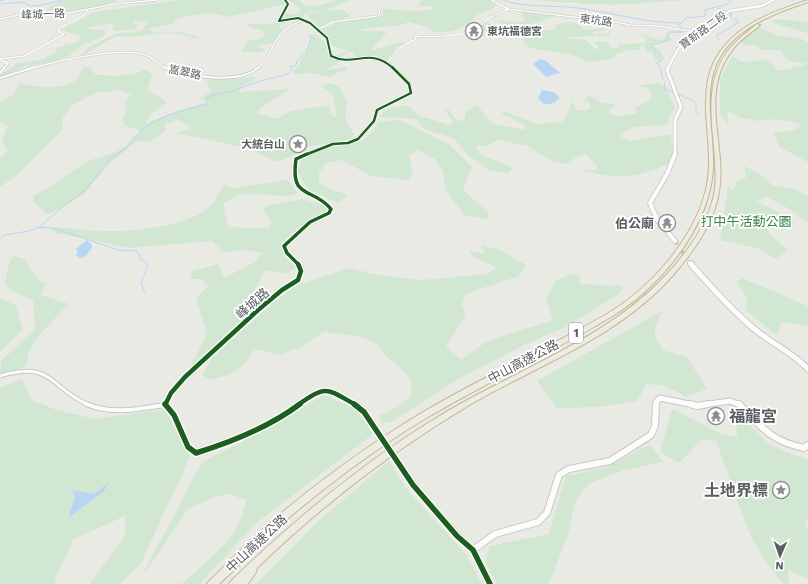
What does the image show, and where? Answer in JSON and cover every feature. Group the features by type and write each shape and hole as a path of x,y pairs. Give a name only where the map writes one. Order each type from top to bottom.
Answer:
{"highway":[{"name":"中山高速公路","path":"234,584 342,486 401,443 470,401 596,336 658,289 679,264 704,228 714,199 718,163 714,92 717,76 723,59 740,38 758,25 808,2"},
{"name":"中山高速公路","path":"212,584 266,532 370,450 444,404 625,305 642,290 674,256 688,237 701,212 707,191 711,165 707,93 711,75 718,58 736,36 757,22 808,2"},
{"path":"243,584 262,557"}],"street":[{"name":"峰城一路","path":"0,19 28,13 64,14 114,4 157,0"},
{"path":"285,0 288,4 279,21 297,18 303,20"},
{"path":"317,30 325,25 347,19 372,18 378,16 380,11 378,7 381,3 389,0"},
{"name":"東坑路","path":"492,0 508,9 582,18 598,18 630,25 703,33"},
{"name":"寶新路二段","path":"674,241 670,233 654,216 650,203 667,174 675,156 676,120 681,108 667,70 678,49 703,33 728,12 762,6 773,0"},
{"path":"0,59 27,54 63,35 64,34 58,31 59,28 83,16 86,12 92,9"},
{"path":"392,68 388,62 390,59 401,47 416,39 415,36 433,38 439,35 454,35 470,31 491,17 508,9"},
{"name":"峰城路","path":"165,405 171,393 185,376 258,310 282,290 298,280 301,271 300,266 287,253 284,246 310,222 329,213 331,209 328,204 302,190 294,175 296,159 316,148 333,144 348,144 358,139 374,121 377,110 411,93 411,87 382,60 376,58 349,60 334,58 330,53 327,38 317,30 313,24 303,20"},
{"name":"嵩翠路","path":"0,78 59,61 106,54 149,55 163,68 204,76 226,77 245,74 254,72 260,67 281,32 303,20"},
{"path":"0,59 8,64 0,73"},
{"path":"690,263 710,286 754,329 798,358 808,369"},
{"path":"0,376 14,370 28,368 35,370 55,380 74,398 102,410 122,410 165,405 174,415 188,447 196,453 222,445 284,416 315,393 322,390 331,391 359,407 413,485 457,536 473,550 490,584"},
{"path":"473,550 495,534 538,522 547,513 559,475 569,469 610,461 647,439 651,435 655,426 656,402 660,398 668,398 698,406 720,402 735,402 746,409 768,434 792,446 804,448 808,445"}],"green space":[{"path":"66,0 117,0 101,6 82,10 46,12 52,5"},
{"path":"180,0 282,0 287,4 228,17 212,13 188,16 174,21 175,23 148,29 155,33 180,32 203,38 189,39 192,37 169,33 131,37 117,36 80,56 89,47 115,34 142,31 147,22 135,21 133,23 139,25 135,29 114,31 113,23 89,27 88,29 106,30 103,37 81,46 69,56 50,62 26,66 0,78 0,74 12,68 16,63 42,60 56,52 55,48 78,42 82,37 61,30 88,16 92,12"},
{"path":"289,0 301,0 299,1 308,6 313,6 338,0 351,0 326,10 327,11 307,13 303,16 303,18 297,17 282,20 285,14 297,14 301,9"},
{"path":"421,0 489,0 496,4 495,7 484,13 479,13 462,27 453,31 441,32 444,34 409,22 401,25 361,29 362,31 384,31 386,33 371,50 398,43 406,43 397,47 387,60 376,56 350,59 355,56 354,53 350,52 341,57 347,58 346,60 335,57 334,56 347,51 332,45 327,35 322,31 337,22 382,16 383,8 422,11 434,8 428,6 419,7"},
{"path":"526,0 689,0 614,5"},
{"path":"342,9 351,16 336,21 321,31 307,14"},
{"path":"515,10 559,15 528,25 536,31 554,30 557,24 570,22 579,24 583,30 611,28 592,33 595,35 609,33 611,35 609,36 563,37 585,40 597,50 599,48 594,42 606,41 612,48 617,48 620,44 644,43 648,39 642,36 644,35 660,40 664,39 665,36 670,32 686,31 684,33 669,33 672,40 650,45 660,53 661,60 655,59 653,52 646,51 644,46 639,46 640,50 630,50 616,54 614,59 588,62 572,55 530,48 520,37 478,30 485,22 494,25 489,26 511,29 510,27 502,25 502,22 491,20 525,22 521,12"},
{"path":"295,19 279,26 282,30 271,44 259,45 258,47 264,49 264,51 260,53 241,51 248,41 260,39 266,34 262,32 263,30 250,28 247,24 270,24"},
{"path":"776,19 808,22 808,33 770,22"},
{"path":"758,27 776,35 798,38 808,42 808,162 779,147 773,132 793,131 802,124 776,119 757,121 742,118 727,111 729,125 720,113 720,80 732,56 742,62 761,60 769,62 777,70 784,70 807,64 788,60 785,58 781,50 763,50 756,46 742,44 742,40"},
{"path":"315,34 326,44 329,57 338,60 338,63 327,69 344,67 348,68 346,71 338,72 331,77 312,73 295,74 293,72 308,49 310,35"},
{"path":"83,67 89,67 96,75 128,75 145,69 153,75 147,89 167,102 150,115 146,123 183,109 209,102 200,99 212,91 206,82 210,79 258,77 238,89 240,92 290,89 262,107 257,113 276,119 291,111 331,105 329,113 337,118 333,95 321,86 327,83 339,86 347,103 345,119 354,134 351,139 307,147 290,157 277,162 243,147 175,133 190,129 189,126 179,120 165,124 166,131 149,142 137,141 112,161 86,191 67,206 47,214 33,201 33,196 48,188 88,161 118,151 127,145 140,130 124,126 123,119 127,109 124,103 131,95 121,90 95,93 73,105 63,117 62,130 19,174 0,187 0,159 8,150 2,140 8,125 0,122 0,102 14,94 20,83 34,86 57,87 71,83 77,79"},
{"path":"658,83 665,87 675,107 670,116 668,125 634,127 620,134 622,138 630,141 671,134 673,156 668,164 645,173 635,175 604,175 580,170 596,170 597,166 586,154 577,156 568,164 554,162 527,146 499,140 486,146 475,146 482,155 513,168 509,173 490,171 468,155 453,138 423,129 416,119 379,117 387,109 407,105 420,116 450,125 453,122 444,109 448,109 457,120 464,121 466,112 477,105 491,123 525,130 525,125 502,114 503,111 538,124 561,122 573,102 570,99 573,98 575,109 583,111 591,108 589,102 584,101 589,95 603,103 614,104 615,106 610,110 609,114 620,116 636,114 635,108 651,99 652,92 649,89 636,86"},
{"path":"400,120 450,145 472,167 463,190 488,212 489,220 464,215 446,191 443,171 435,159 418,150 409,155 413,172 408,180 371,176 342,160 326,163 319,173 319,182 331,190 348,194 339,203 308,190 298,172 301,160 315,150 362,141 372,132 378,122"},
{"name":"打中午活動公園","path":"744,166 760,174 772,185 793,189 808,196 808,223 791,210 767,197 756,201 792,219 794,223 789,227 768,225 768,233 788,250 776,259 759,249 720,240 728,187 734,190 737,180 746,178"},
{"path":"288,180 297,193 291,196 242,194 223,203 228,227 269,228 271,221 264,212 265,206 302,199 328,206 325,213 306,222 281,243 284,257 297,267 287,273 264,271 254,293 267,295 196,363 191,366 207,334 196,299 208,286 201,279 191,279 192,271 218,264 224,278 255,262 262,253 245,250 223,252 212,241 130,248 57,233 51,227 96,231 127,231 169,225 183,221 207,209 215,199 223,184 232,188"},
{"path":"481,245 500,250 526,265 519,276 465,294 462,305 466,316 446,346 461,360 487,341 553,320 546,299 556,280 574,273 580,278 579,284 623,286 620,293 568,326 526,344 465,375 391,422 382,423 379,415 398,407 411,395 410,379 402,369 380,350 377,344 357,336 324,332 301,347 280,355 254,349 245,363 232,373 210,380 202,375 212,358 274,302 297,285 350,268 377,275 421,280 488,274 496,267 472,256 469,251 485,254"},
{"path":"14,256 25,259 37,279 46,284 41,295 69,304 41,333 29,351 27,366 0,375 1,361 35,329 33,301 11,290 5,283 10,260"},
{"path":"742,278 808,306 808,326 781,322 777,336 746,310 747,298 737,282"},
{"path":"0,299 16,305 23,330 0,352"},
{"path":"662,311 655,331 659,344 663,350 687,357 707,389 686,397 666,386 647,384 637,401 598,407 557,408 537,381"},
{"path":"22,379 32,400 57,410 95,419 165,409 190,457 141,563 120,584 90,584 125,535 125,516 74,539 56,577 55,584 0,584 0,388"},
{"path":"324,395 357,409 373,434 254,525 200,584 177,584 183,583 213,556 230,537 237,526 246,500 229,494 213,497 188,509 146,572 144,572 201,464 211,457 233,447"},
{"path":"672,409 722,434 737,437 735,411 770,445 808,460 808,516 805,524 808,531 808,579 788,570 789,584 784,584 763,559 747,528 716,441 702,439 679,463 660,452"},
{"path":"651,446 663,462 624,470 590,483 576,500 568,535 549,584 497,584 485,561 490,546 549,534 566,476 608,467 644,447"},
{"path":"389,461 408,491 466,554 482,584 256,584 316,523"}],"water":[{"path":"541,59 546,61 560,73 546,77 533,64"},
{"path":"542,90 554,92 559,97 557,101 544,104 538,98"},
{"path":"87,240 92,245 92,248 85,257 79,258 76,255 78,252 76,249"},
{"path":"109,482 104,491 68,518 75,498 73,490 94,494"}],"waterway":[{"path":"0,4 24,2 30,6 37,6 63,0"},
{"path":"503,0 520,4 578,8 642,20 681,23"},
{"path":"681,23 686,18 705,16 705,10 728,4 731,0"},
{"path":"718,8 732,14 729,16 739,22 716,36 719,40"},
{"path":"660,66 657,63 663,59 660,52 651,45 667,41 669,32 681,32 683,29 679,25 681,23"},
{"path":"40,227 68,202 82,194 111,158 125,149 146,126 168,115 206,104 208,100 206,99 215,95 289,74 292,69 290,67 296,65 297,61 306,52 311,39 309,34"},
{"path":"660,68 663,80"},
{"path":"665,82 664,89 673,92"},
{"path":"678,94 696,102 696,112 699,115"},
{"path":"0,239 4,235 29,231 40,227"},
{"path":"40,227 57,229 118,250 137,251 141,260 147,263 147,268 141,283 145,292"}],"tunnel":[{"path":"675,241 690,263"}],"cycle path":[{"path":"285,0 288,4 279,21 293,18 307,21 327,38 331,56 337,59 348,60 372,57 382,60 409,84 411,87 411,93 377,110 374,121 358,139 348,143 333,144 316,149 296,159 294,172 295,182 306,193 320,199 331,209 329,213 310,222 284,246 287,253 300,266 301,271 298,280 282,290 258,310 185,377 171,393 165,405 174,415 188,447 196,453 222,445 284,416 321,390 331,391 359,407 364,412 413,485 457,536 473,550 490,584"}],"place":[{"name":"東坑福德宮","path":"474,31"},
{"name":"大統台山","path":"298,144"},
{"name":"伯公廟","path":"667,223"},
{"name":"福龍宮","path":"716,416"},
{"name":"土地界標","path":"781,490"}]}
